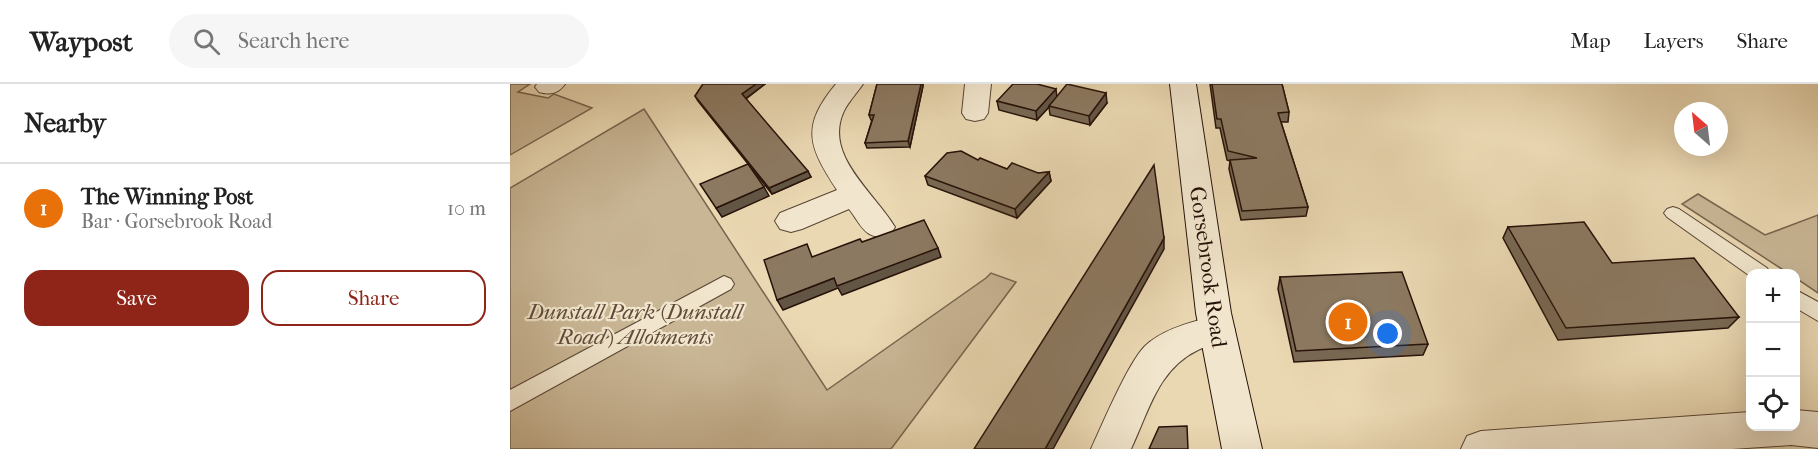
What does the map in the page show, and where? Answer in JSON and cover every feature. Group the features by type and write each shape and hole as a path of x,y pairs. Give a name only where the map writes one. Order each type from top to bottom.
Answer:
{"street":[{"path":"850,84 831,108 825,125 825,142 832,159 879,227"},
{"path":"975,113 978,84"},
{"name":"Gorsebrook Road","path":"1183,84 1217,330 1233,416 1242,449"},
{"path":"791,221 856,194"},
{"path":"1111,449 1156,359 1189,338 1217,330"},
{"path":"1481,449 1725,441 1791,427 1818,430"}],"lane":[{"path":"1673,213 1754,269"},
{"path":"510,401 724,284"},
{"path":"1800,301 1818,313"}],"green space":[{"path":"510,84 530,84 518,92 548,98 554,94 592,108 510,155"},
{"name":"Dunstall Park (Dunstall Road) Allotments","path":"644,109 827,390 991,273 1016,282 891,449 510,449 510,188"},
{"path":"1698,194 1765,235 1818,215 1818,293 1800,281 1800,269 1782,269 1682,204"}],"building":[{"path":"703,84 756,84 742,94 808,171 769,188 695,96"},
{"path":"877,84 921,84 908,141 865,143 874,115 869,115"},
{"path":"1013,84 1037,84 1056,89 1036,111 997,101"},
{"path":"1067,84 1106,93 1089,116 1049,106"},
{"path":"1212,84 1282,84 1289,112 1278,113 1308,207 1242,211 1230,160 1257,158 1228,151 1221,119 1217,119"},
{"path":"961,151 978,160 980,158 1007,169 1012,163 1038,173 1049,172 1015,209 925,176 947,153"},
{"path":"748,164 764,187 716,208 700,184"},
{"path":"1154,165 1164,238 1045,449 974,449"},
{"path":"924,220 938,248 837,286 834,278 777,300 764,260 807,244 812,257 860,239 862,242"},
{"path":"1584,222 1612,263 1694,258 1739,317 1566,328 1508,227"},
{"path":"1402,272 1428,344 1296,351 1280,277"},
{"path":"1187,426 1188,449 1149,449 1159,427"}],"place":[{"name":"The Winning Post","path":"1348,322"}]}
